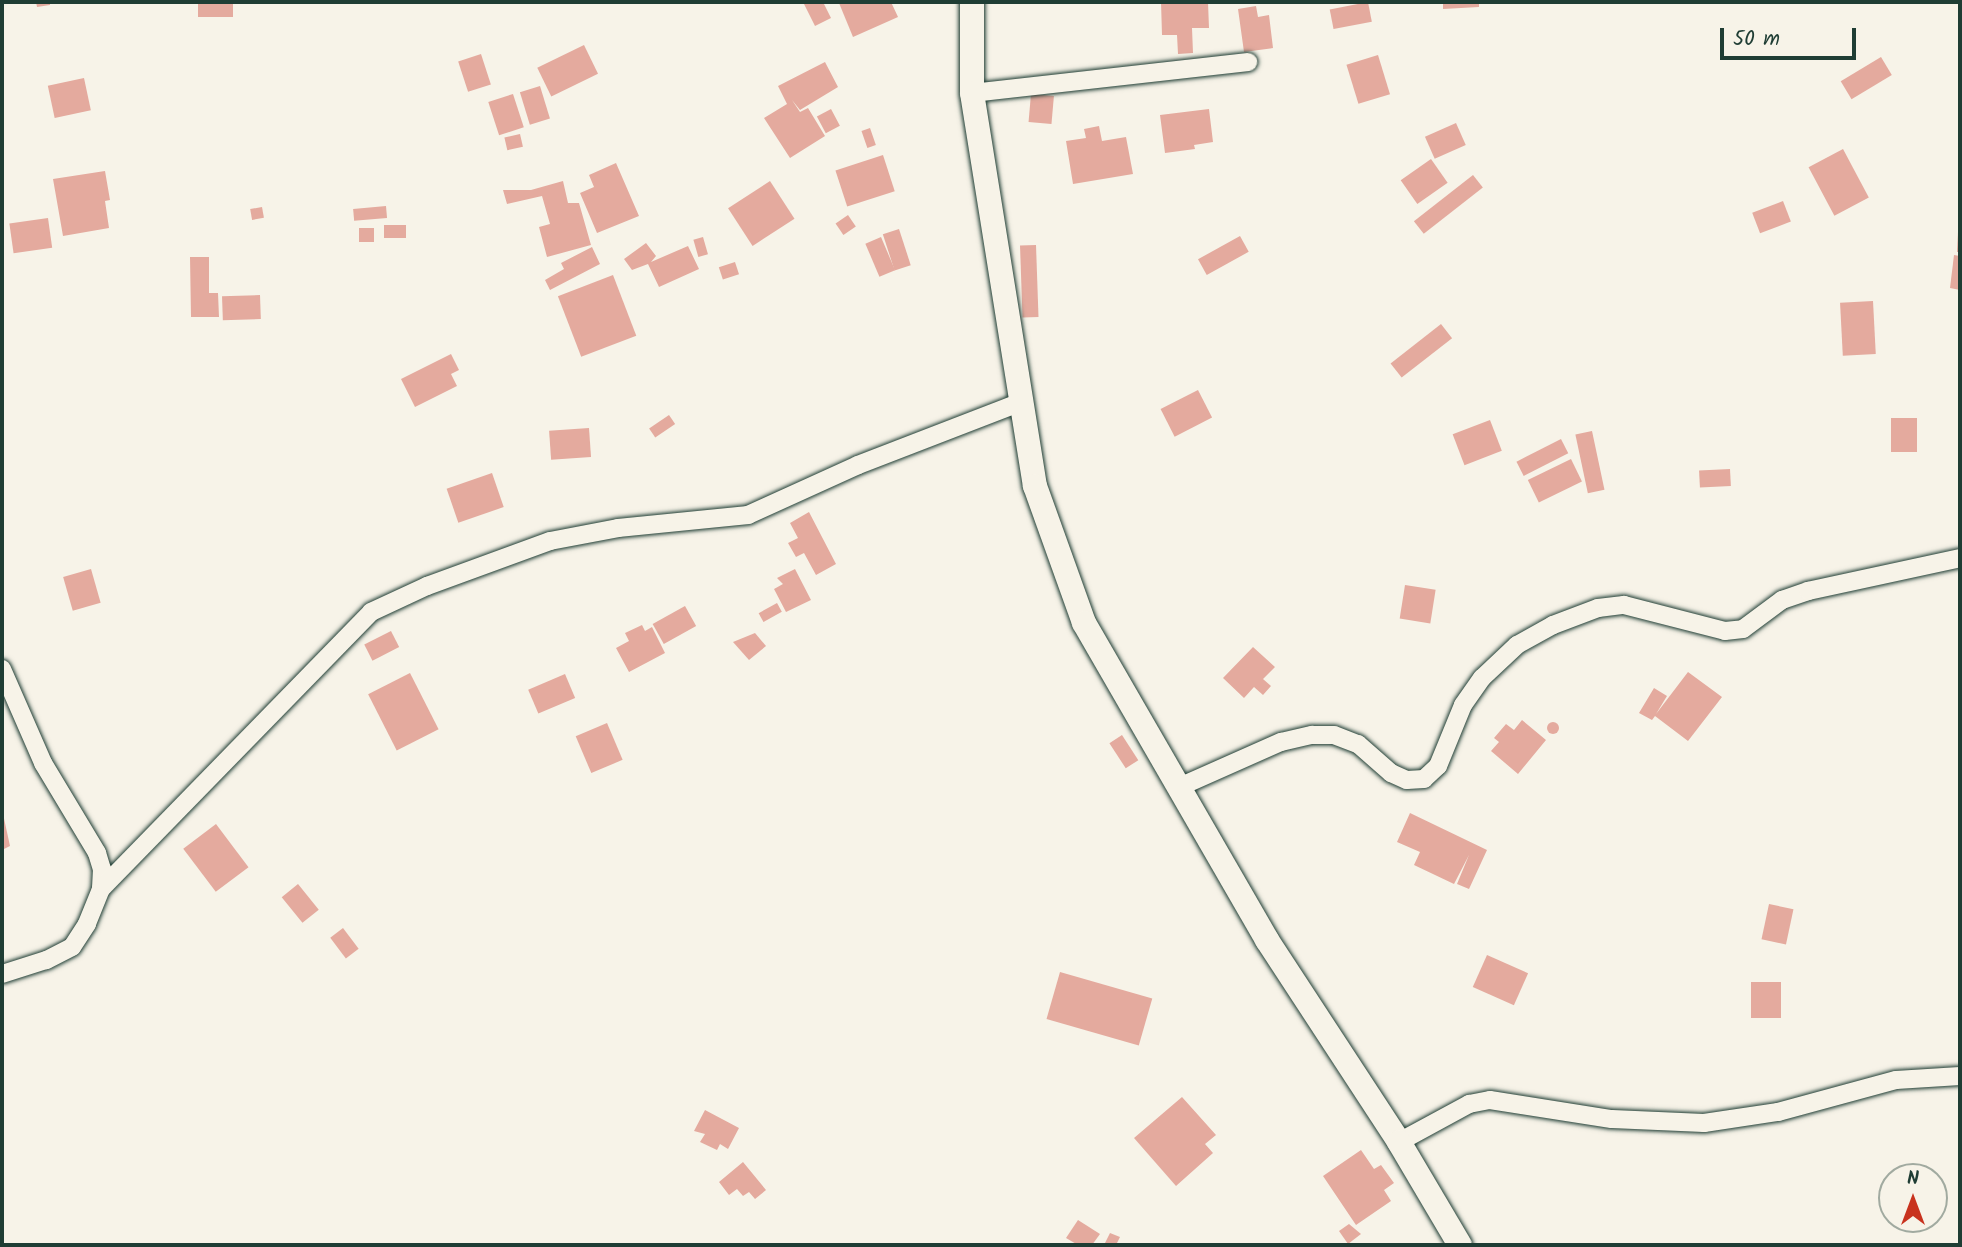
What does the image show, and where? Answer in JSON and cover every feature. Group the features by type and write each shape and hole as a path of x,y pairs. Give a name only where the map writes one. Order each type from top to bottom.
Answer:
{"street":[{"path":"972,2 972,93 1035,486 1084,623 1267,940 1399,1142 1460,1245"},
{"path":"972,93 1248,62"},
{"path":"2,974 46,960 72,947 87,924 102,889 371,612 427,586 550,541 618,527 748,515 858,465 1021,402"},
{"path":"1177,788 1271,746 1312,735 1334,736 1357,744 1391,773 1407,780 1424,779 1438,766 1463,705 1482,678 1517,645 1553,625 1598,608 1623,605 1725,631 1743,629 1782,600 1808,591 1960,558"},
{"path":"2,669 43,763 97,853 102,869 102,889"},
{"path":"1399,1142 1469,1104 1490,1100 1612,1119 1704,1123 1745,1120 1896,1080 1960,1076"}],"building":[{"path":"36,2 50,2 50,5 37,7"},
{"path":"198,2 233,2 233,17 198,17"},
{"path":"803,2 823,2 831,18 815,26"},
{"path":"891,2 898,17 853,37 839,3"},
{"path":"1161,2 1208,2 1209,28 1192,28 1193,53 1178,54 1177,35 1162,35"},
{"path":"1368,2 1372,22 1334,29 1330,9"},
{"path":"1443,2 1479,2 1479,7 1443,9"},
{"path":"1256,6 1258,17 1269,15 1273,48 1244,52 1238,9"},
{"path":"584,45 598,74 551,97 537,68"},
{"path":"481,54 491,84 468,92 458,61"},
{"path":"1378,55 1390,94 1358,104 1346,65"},
{"path":"1881,57 1892,75 1852,99 1841,81"},
{"path":"825,62 838,87 800,110 792,100 800,112 808,108 825,136 790,158 764,118 787,104 778,86"},
{"path":"84,78 91,110 55,118 48,86"},
{"path":"540,86 550,119 530,125 520,92"},
{"path":"513,94 524,127 499,135 488,102"},
{"path":"1031,94 1054,96 1051,124 1029,122"},
{"path":"831,109 840,126 826,133 817,117"},
{"path":"1209,109 1213,142 1194,145 1195,149 1165,153 1160,115"},
{"path":"1456,123 1466,145 1435,159 1425,137"},
{"path":"1099,126 1102,141 1126,137 1133,174 1073,184 1066,141 1086,138 1084,129"},
{"path":"870,128 876,145 867,148 861,131"},
{"path":"520,134 523,147 507,150 504,138"},
{"path":"1843,149 1869,198 1834,216 1809,167"},
{"path":"883,155 895,191 847,207 835,170"},
{"path":"1431,159 1448,183 1417,204 1401,180"},
{"path":"616,163 639,216 597,233 580,193 594,187 589,175"},
{"path":"105,171 110,200 105,201 109,228 63,236 53,179"},
{"path":"1473,175 1483,188 1424,234 1414,221"},
{"path":"563,181 568,203 579,203 591,245 547,257 539,227 550,224 542,196 507,204 503,190 531,190"},
{"path":"770,181 795,219 753,246 728,208"},
{"path":"1783,201 1791,222 1760,233 1752,213"},
{"path":"386,206 387,218 354,221 353,209"},
{"path":"262,207 264,218 252,220 250,209"},
{"path":"848,215 856,227 843,235 836,223"},
{"path":"48,218 52,248 14,253 9,223"},
{"path":"384,225 406,225 406,238 384,238"},
{"path":"359,228 374,228 374,242 359,242"},
{"path":"899,229 911,265 895,270 883,234"},
{"path":"1960,232 1960,252 1957,252"},
{"path":"1240,236 1249,252 1207,275 1198,259"},
{"path":"703,237 708,254 698,257 693,240"},
{"path":"881,237 895,270 879,277 865,244"},
{"path":"646,243 656,256 651,262 688,246 699,269 659,287 648,264 632,270 624,259"},
{"path":"1036,245 1039,317 1023,318 1020,246"},
{"path":"592,247 600,264 550,290 545,280 564,269 561,263"},
{"path":"1954,255 1960,256 1960,290 1950,288"},
{"path":"190,257 209,257 209,293 218,293 219,317 191,317"},
{"path":"735,262 739,274 723,280 719,267"},
{"path":"613,275 636,336 581,357 558,296"},
{"path":"260,295 261,319 223,320 222,296"},
{"path":"1873,301 1876,354 1843,356 1840,303"},
{"path":"1441,324 1452,338 1402,378 1391,363"},
{"path":"451,354 459,370 451,374 457,386 415,407 401,379"},
{"path":"1198,390 1212,418 1175,437 1161,409"},
{"path":"669,415 675,424 655,438 649,428"},
{"path":"1891,418 1917,418 1917,452 1891,452"},
{"path":"1490,420 1502,451 1464,465 1453,434"},
{"path":"589,428 591,457 551,460 549,431"},
{"path":"1592,431 1604,490 1588,493 1575,435"},
{"path":"1561,439 1568,453 1524,476 1516,462"},
{"path":"1571,459 1582,481 1539,503 1528,480"},
{"path":"1730,469 1731,486 1700,488 1699,471"},
{"path":"492,473 504,507 458,523 447,489"},
{"path":"809,512 836,564 816,575 804,553 796,557 788,543 798,538 790,523"},
{"path":"91,569 101,603 73,611 63,577"},
{"path":"795,569 811,600 786,612 774,589 783,584 777,578"},
{"path":"1405,585 1436,590 1430,623 1400,619"},
{"path":"777,603 782,612 763,622 759,613"},
{"path":"685,606 696,626 664,644 653,624"},
{"path":"642,625 645,631 652,627 665,653 629,672 616,648 629,641 625,633"},
{"path":"391,631 399,647 372,661 364,645"},
{"path":"755,633 766,646 749,660 733,642"},
{"path":"1253,647 1275,667 1263,679 1271,686 1263,695 1254,687 1244,698 1223,678"},
{"path":"1688,672 1722,697 1688,741 1655,716 1652,720 1639,713 1654,688 1667,696 1656,714"},
{"path":"410,673 439,729 397,750 368,694"},
{"path":"565,674 575,698 538,714 528,690"},
{"path":"1522,720 1546,740 1518,774 1491,751 1499,742 1494,738 1506,724 1514,730"},
{"path":"1553,722 1559,728 1553,734 1547,728"},
{"path":"607,723 623,760 591,773 576,736"},
{"path":"1122,735 1138,760 1126,768 1109,743"},
{"path":"1410,813 1487,850 1469,889 1457,884 1469,855 1454,884 1414,865 1420,852 1397,842"},
{"path":"2,815 10,846 2,850"},
{"path":"216,824 248,867 216,892 183,849"},
{"path":"298,884 319,910 302,923 282,897"},
{"path":"1769,904 1793,909 1786,944 1762,939"},
{"path":"343,928 359,949 346,958 330,938"},
{"path":"1487,955 1528,973 1514,1005 1473,987"},
{"path":"1060,972 1152,998 1139,1046 1046,1019"},
{"path":"1751,982 1781,982 1781,1018 1751,1018"},
{"path":"1182,1097 1216,1135 1205,1144 1213,1153 1176,1186 1134,1138"},
{"path":"705,1110 739,1128 728,1149 720,1144 717,1150 700,1142 705,1134 694,1131"},
{"path":"1361,1150 1374,1169 1381,1165 1394,1183 1384,1190 1391,1201 1356,1225 1323,1176"},
{"path":"743,1162 766,1190 755,1199 749,1192 743,1196 737,1189 729,1195 719,1182"},
{"path":"1078,1220 1100,1234 1092,1245 1078,1245 1066,1238"},
{"path":"1349,1224 1361,1234 1348,1244 1339,1231"},
{"path":"1110,1233 1120,1237 1116,1245 1105,1243"}]}
